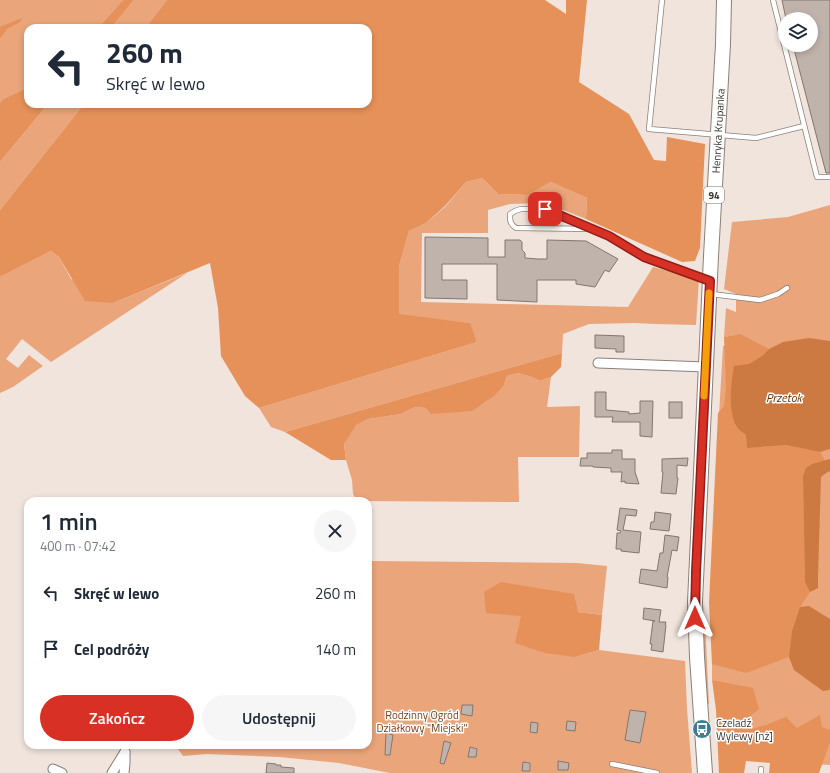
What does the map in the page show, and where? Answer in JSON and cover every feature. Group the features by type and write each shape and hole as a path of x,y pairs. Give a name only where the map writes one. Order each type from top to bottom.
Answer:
{"main road":[{"name":"Henryka Krupanka","path":"710,287 724,0"},
{"name":"Henryka Krupanka","path":"723,44 730,0"},
{"name":"94","path":"705,773 697,657 695,602 710,287"}],"street":[{"path":"598,363 706,366"},
{"path":"112,773 125,752 124,773"},
{"path":"53,769 62,773"}],"lane":[{"path":"662,0 649,129 756,138 804,126"},
{"path":"772,0 817,177 830,177"},
{"path":"594,229 516,228 510,221 510,214 522,209 545,209 594,229 609,236 644,257 710,287 760,300 778,294 787,288"},
{"path":"612,764 657,773"}],"green space":[{"path":"0,0 123,0 102,24 24,24 24,89 3,99 0,103"},
{"path":"134,0 167,0 148,24 114,24"},
{"path":"45,108 81,108 0,210 0,162"},
{"path":"482,178 498,194 527,195 551,182 587,198 586,219 545,203 510,204 488,210 488,233 422,233 421,302 628,307 653,267 699,279 696,325 635,323 589,324 563,334 562,353 285,432 271,427 259,408 477,342 469,323 399,315 399,266 409,231 426,223 445,207 466,182"},
{"path":"830,205 830,765 740,759 715,681 712,680 719,415 723,346 737,343 736,335 724,337 726,308 736,312 736,294 724,289 732,222 788,217"},
{"path":"51,251 59,257 71,279 113,303 187,273 51,362 22,339 6,359 18,368 29,355 43,366 13,387 0,393 0,277"},
{"path":"518,373 540,381 551,377 547,407 580,406 579,457 518,457 519,502 372,501 372,497 355,497 353,494 352,480 346,460 344,444 355,425 368,419 401,414 415,407 426,408 504,385 507,376"},
{"name":"Rodzinny Ogród Działkowy \"Miejski\"","path":"372,561 577,563 607,566 602,615 578,612 521,616 575,657 599,650 685,661 692,773 390,773 339,763 279,757 207,754 183,756 178,749 372,749"},
{"path":"703,618 705,620 709,705 706,700"}],"shaded area":[{"path":"123,0 134,0 114,24 102,24"},
{"path":"167,0 545,0 566,14 566,0 587,0 579,82 629,114 654,160 666,161 667,137 705,144 700,248 695,261 682,262 586,219 587,198 551,182 527,195 498,194 482,178 466,182 445,206 426,223 409,231 399,266 399,314 470,323 477,342 259,408 245,396 221,356 218,308 210,263 113,303 85,301 59,257 51,251 0,277 0,210 81,108 372,108 372,24 148,24"},
{"path":"22,18 20,22 7,29 0,38 0,27"},
{"path":"24,89 24,108 45,108 0,162 0,103 3,99"},
{"path":"740,334 769,349 762,356 749,364 735,425 746,435 747,448 786,445 820,452 825,461 812,464 803,476 805,582 810,592 800,607 792,631 789,657 746,673 712,664 709,603 718,413 724,406 726,388 724,337"},
{"path":"562,353 561,367 551,377 540,381 518,373 507,376 504,385 495,395 472,411 431,414 426,408 415,407 401,414 368,419 356,425 344,444 346,460 331,460 285,432"},
{"path":"501,582 574,594 578,612 602,615 599,650 575,657 545,653 515,643 521,616 486,613 484,592"},
{"path":"712,680 753,688 759,709 744,721 751,729 786,717 797,728 820,715 822,727 830,730 830,742 819,773 769,773 770,763 746,761 744,773 719,773 716,710"}],"water":[{"name":"Przetok","path":"809,338 830,341 830,449 820,452 786,445 747,448 746,435 735,424 731,410 731,388 734,366 749,364 762,356 769,349 783,342"},
{"path":"830,459 830,471 821,477 818,588 810,592 805,582 803,476 806,468 812,464"},
{"path":"809,606 830,619 829,690 823,691 794,670 789,657 792,631 800,607"}],"building":[{"path":"782,0 830,0 830,173 826,173 795,52 818,52 818,12 785,12"},
{"path":"425,237 488,238 488,257 505,257 505,240 520,240 522,242 522,250 525,253 525,258 538,259 547,259 547,240 586,241 618,259 609,272 605,270 595,287 576,284 576,280 537,280 537,302 497,300 497,264 442,264 442,280 467,280 467,299 425,298"},
{"path":"595,335 624,336 624,352 616,352 616,349 595,348"},
{"path":"595,392 606,392 606,410 629,412 629,414 640,413 640,401 653,401 652,437 640,436 640,422 612,422 613,417 595,417"},
{"path":"669,402 682,402 682,418 669,418"},
{"path":"612,450 622,450 622,459 635,459 635,472 639,484 625,483 625,481 621,482 622,472 611,472 611,468 580,466 581,458 587,458 587,453 612,453"},
{"path":"688,458 687,466 677,465 678,478 676,494 661,493 663,472 662,459"},
{"path":"620,508 637,510 636,516 626,515 623,530 641,532 639,553 616,549 617,533 620,533 621,531 617,530"},
{"path":"655,512 671,514 669,531 650,529 651,522 654,522"},
{"path":"665,535 679,537 677,551 672,550 667,577 667,588 639,583 641,569 657,571 660,553 663,553"},
{"path":"644,608 661,610 659,622 666,622 663,652 651,650 652,644 650,644 653,621 655,621 643,619"},
{"path":"462,705 473,705 472,716 461,714"},
{"path":"630,710 646,712 640,743 625,740"},
{"path":"567,721 576,722 575,731 566,730"},
{"path":"531,722 538,723 537,733 530,732"},
{"path":"386,733 393,735 390,755 385,755"},
{"path":"444,741 451,743 444,764 440,763"},
{"path":"470,747 477,749 476,757 468,757"},
{"path":"558,761 569,763 568,770 558,770"},
{"path":"523,762 530,763 530,771 522,771"},
{"path":"267,763 281,765 281,767 294,768 294,773 266,773"}],"slow traffic":[{"path":"704,396 709,293"}],"place":[{"name":"Czeladź Wylewy [nż]","path":"702,729"}],"route":[{"path":"545,209 609,236 644,257 710,281 695,618"}]}
